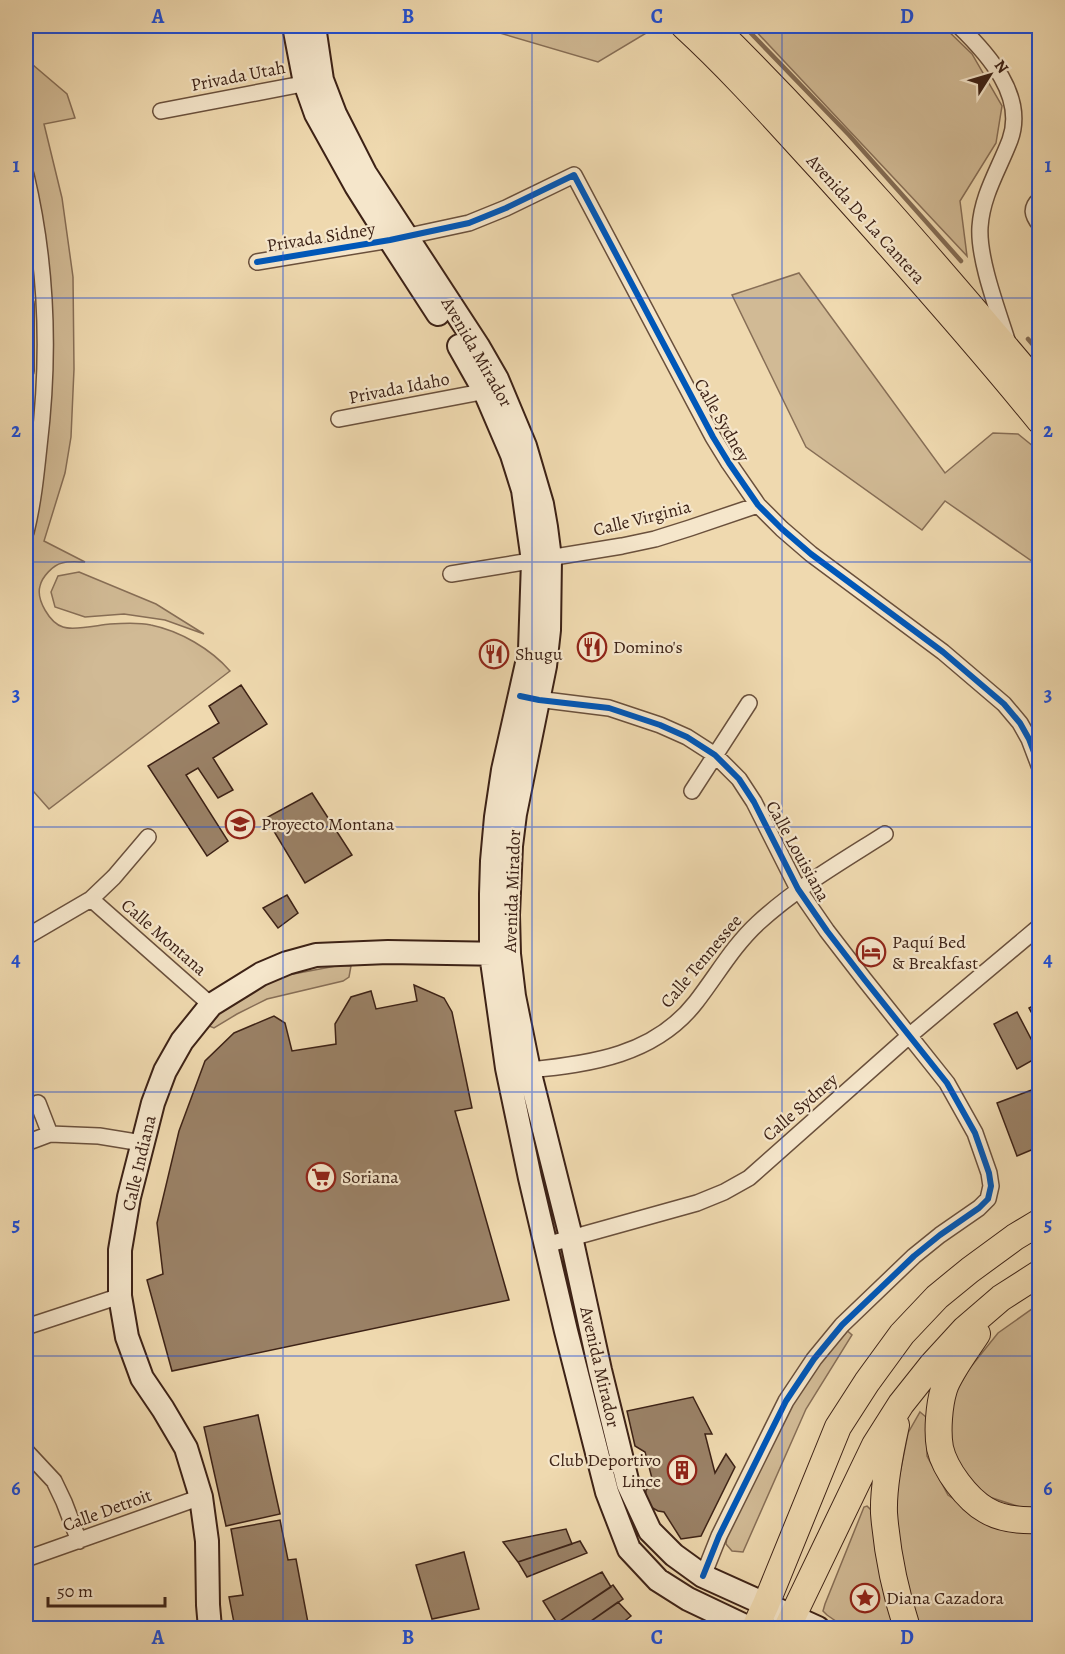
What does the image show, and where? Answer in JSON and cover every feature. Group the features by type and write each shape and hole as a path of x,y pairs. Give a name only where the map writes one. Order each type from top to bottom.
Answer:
{"main road":[{"name":"Avenida Mirador","path":"294,26 313,81 335,114 398,238 478,346 493,390 525,446 536,479 546,527 541,559 549,630 545,666 530,698 515,814 508,915 500,954 507,1068 546,1245 607,1492 630,1549 658,1580 688,1599 749,1629"},
{"name":"Avenida Mirador","path":"313,81 314,26"},
{"name":"Avenida De La Cantera","path":"684,26 790,133 994,364 1040,421"},
{"name":"Avenida De La Cantera","path":"713,26 878,201 1040,387"},
{"name":"Calle Indiana","path":"210,1629 207,1541 201,1497 186,1448 142,1378 127,1337 120,1296 120,1250 129,1197 153,1103 165,1071 182,1041 211,1005 261,974 287,963 316,955 388,952 500,954"},
{"name":"Avenida Mirador","path":"500,954 514,996 529,1070 572,1237 628,1484 650,1531 674,1555 703,1576 766,1604 790,1623 818,1629"},
{"path":"755,1629 838,1427 867,1382 902,1334 937,1297 980,1263 1040,1222"},
{"path":"790,1623 875,1444 901,1404 965,1329 1001,1298 1040,1273"},
{"path":"1001,1298 964,1354 945,1388 939,1417 940,1448 948,1468 965,1492 986,1510 1008,1518 1040,1520"},
{"path":"901,1404 888,1457 884,1512 898,1599 907,1629"}],"street":[{"path":"958,26 985,54 1006,84 1014,107 1014,128 985,198 980,229 986,269 1012,354"},
{"name":"Privada Utah","path":"161,111 313,81"},
{"path":"26,175 30,213 42,264 45,308 42,423 26,532"},
{"name":"Calle Sydney","path":"398,238 469,223 574,175 713,437 758,505 811,554 943,652 1004,704 1020,723 1040,768"},
{"path":"1036,202 1033,216 1040,225"},
{"name":"Privada Sidney","path":"256,262 398,238"},
{"path":"26,304 26,371"},
{"name":"Privada Idaho","path":"339,419 493,390"},
{"name":"Calle Virginia","path":"452,574 655,539 758,505"},
{"name":"Calle Louisiana","path":"530,698 609,708 660,725 687,737 715,755 739,779 754,802 798,889 827,931 947,1083 975,1133 989,1173 991,1186 988,1199 914,1256 842,1325 814,1359 786,1401 719,1536 703,1576"},
{"path":"692,791 748,703"},
{"name":"Calle Tennessee","path":"529,1070 571,1066 617,1056 666,1031 695,1004 739,944 758,924 798,889 885,834"},
{"name":"Calle Montana","path":"26,937 91,899 114,877 148,837"},
{"name":"Calle Montana","path":"91,899 211,1005"},
{"name":"Calle Sydney","path":"546,1245 697,1203 749,1178 909,1036 1040,926"},
{"path":"38,1103 50,1134"},
{"path":"26,1143 50,1134 99,1136 142,1143"},
{"path":"26,1327 120,1296"},
{"path":"26,1450 54,1481 79,1541"},
{"name":"Calle Detroit","path":"26,1559 201,1497"}],"shaded area":[{"path":"476,26 658,26 598,62"},
{"path":"751,26 920,26 925,28 943,26 972,54 1002,106 996,143 960,201 967,256"},
{"path":"26,59 67,94 75,118 44,124 62,198 73,277 74,369 71,437 65,473 44,541 85,562 62,563 48,572 40,586 42,604 53,621 68,628 136,623 162,628 184,636 204,648 230,671 49,809 26,783 26,544 45,422 39,221 26,166"},
{"path":"799,273 945,473 993,433 1018,434 1039,451 1039,566 945,501 922,530 806,447 732,295"},
{"path":"79,572 156,604 204,634 165,620 124,614 85,617 55,607 51,592 58,576"},
{"path":"341,965 351,966 349,977 343,981 267,999 214,1028 209,1026 223,1009 252,990 288,975"},
{"path":"1039,1304 1039,1505 1029,1510 974,1492 947,1453 949,1405 969,1369 998,1333"},
{"path":"843,1327 852,1335 806,1409 743,1552 732,1551 726,1544 727,1537 772,1432"},
{"path":"920,1412 926,1417 927,1456 948,1495 978,1515 1039,1524 1039,1628 917,1628 892,1514 908,1433"},
{"path":"867,1506 871,1510 899,1628 846,1628 823,1611 864,1507"}],"building":[{"path":"241,685 267,724 213,758 233,790 218,798 198,768 186,775 228,841 207,856 148,766 219,723 209,706"},
{"path":"312,793 352,855 305,883 266,818"},
{"path":"287,895 298,913 278,928 263,908"},
{"name":"Soriana","path":"414,985 444,998 452,1012 472,1108 455,1111 509,1300 172,1371 147,1280 163,1274 157,1223 179,1131 205,1061 234,1033 274,1016 285,1023 292,1051 336,1044 335,1024 351,997 371,991 376,1009 417,1001"},
{"path":"1040,1002 1040,1028 1029,1008"},
{"path":"1017,1012 1040,1056 1017,1069 994,1024"},
{"path":"1037,1088 1040,1095 1040,1153 1036,1148 1017,1156 997,1103"},
{"name":"Club Deportivo Lince","path":"693,1397 712,1434 705,1434 715,1473 726,1454 735,1467 701,1536 681,1539 664,1512 649,1506 645,1499 646,1490 653,1482 645,1452 635,1446 627,1411"},
{"path":"258,1415 280,1514 226,1526 204,1427"},
{"path":"280,1520 288,1560 296,1559 309,1628 235,1628 229,1597 243,1595 231,1529"},
{"path":"566,1529 572,1544 518,1562 503,1542"},
{"path":"580,1541 587,1553 527,1577 518,1562"},
{"path":"464,1552 479,1609 432,1619 416,1565"},
{"path":"602,1572 611,1587 557,1623 543,1601"},
{"path":"613,1585 623,1599 581,1628 560,1628 557,1623"},
{"path":"618,1602 631,1616 616,1628 581,1628"}],"waterway":[{"path":"744,26 849,135 961,261"},
{"path":"1028,339 1040,353"}],"cycle path":[{"path":"257,262 390,240 469,223 574,175 713,437 758,505 811,554 943,652 1004,704 1020,723 1040,768"},
{"path":"520,696 609,708 660,725 687,737 715,755 739,779 754,802 798,889 827,931 947,1083 975,1133 989,1173 991,1186 988,1199 914,1256 842,1325 814,1359 786,1401 719,1536 703,1576"}],"place":[{"name":"Domino's","path":"592,647"},
{"name":"Shugu","path":"494,654"},
{"name":"Proyecto Montana","path":"240,824"},
{"name":"Paquí Bed & Breakfast","path":"871,952"},
{"name":"Soriana","path":"321,1177"},
{"name":"Club Deportivo Lince","path":"682,1470"},
{"name":"Diana Cazadora","path":"865,1598"}]}
